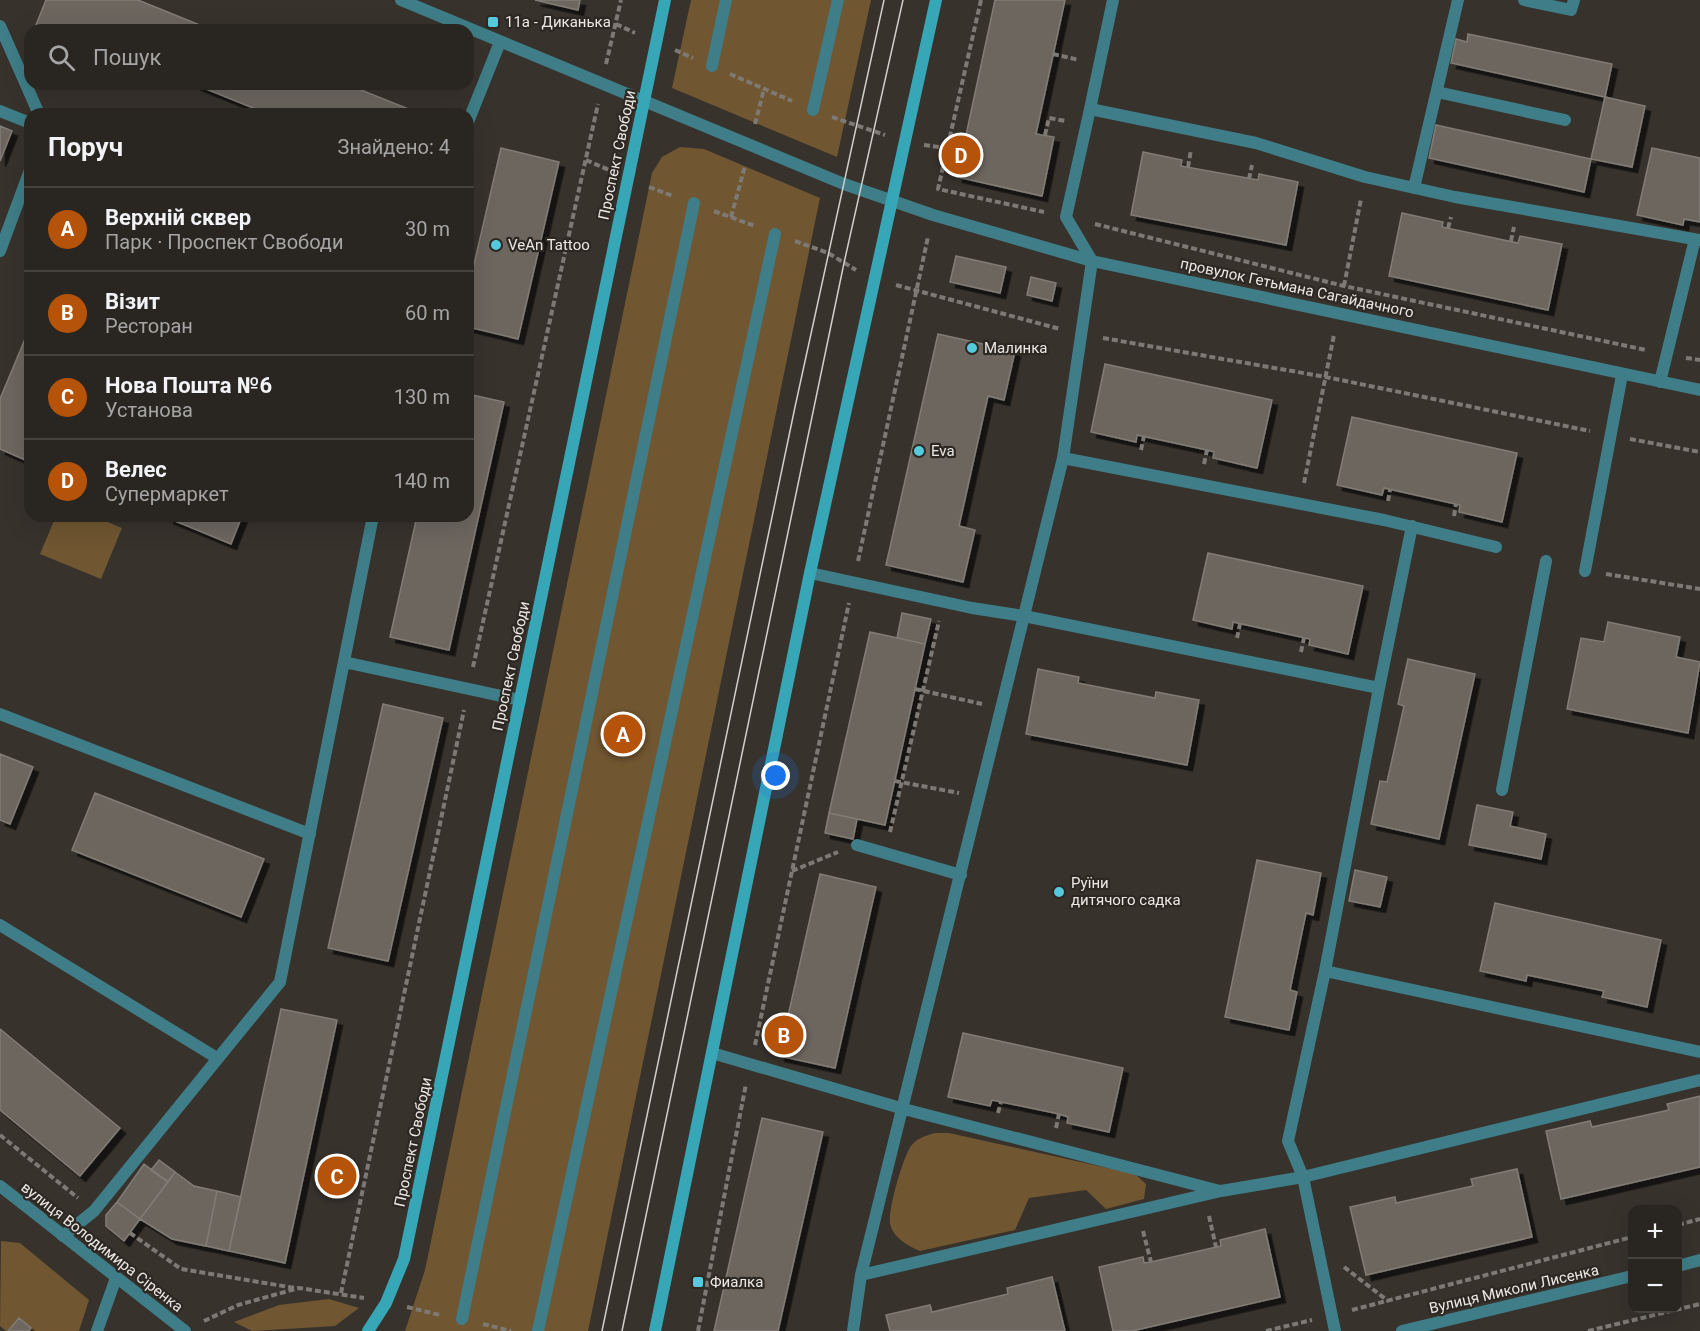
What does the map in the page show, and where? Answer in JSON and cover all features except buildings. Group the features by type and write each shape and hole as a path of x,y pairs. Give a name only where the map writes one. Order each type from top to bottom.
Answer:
{"main road":[{"name":"Проспект Свободи","path":"368,1331 386,1303 404,1259 665,0"},
{"path":"655,1331 810,573 936,0"}],"street":[{"name":"провулок Гетьмана Сагайдачного","path":"401,0 458,24"},
{"path":"712,66 726,0"},
{"path":"813,110 838,0"},
{"path":"853,1331 861,1275 904,1109 1063,458 1092,261 1066,217 1113,0"},
{"path":"1414,188 1458,0"},
{"path":"1524,0 1571,10 1574,0"},
{"path":"0,26 24,80"},
{"name":"провулок Гетьмана Сагайдачного","path":"474,31 892,202 933,215 1092,261 1338,311 1622,375 1700,390"},
{"path":"474,108 500,42"},
{"path":"28,90 36,108"},
{"path":"1437,92 1565,120"},
{"path":"1090,109 1256,143 1365,177 1414,188 1518,210 1697,239 1665,354 1660,382"},
{"path":"0,111 24,121"},
{"path":"0,251 24,186"},
{"path":"462,1319 694,203"},
{"path":"538,1331 775,234"},
{"path":"1585,571 1622,375"},
{"path":"1063,458 1412,526 1496,547"},
{"path":"63,1236 94,1211 280,982 372,522"},
{"path":"1335,1331 1303,1177 1288,1141 1325,971 1412,526"},
{"path":"1502,790 1546,561"},
{"path":"810,573 944,602 1379,688"},
{"path":"344,662 520,700"},
{"path":"0,714 310,834"},
{"path":"857,845 961,875"},
{"path":"0,925 217,1058"},
{"path":"1325,971 1700,1052"},
{"path":"712,1053 904,1109 1221,1191"},
{"path":"861,1275 1221,1191 1303,1177 1700,1080"},
{"name":"вулиця Володимира Сіренка","path":"1,1189 185,1331"},
{"path":"1682,1265 1700,1260"},
{"name":"Вулиця Миколи Лисенка","path":"1402,1331 1628,1277"},
{"path":"97,1331 117,1278"}],"path":[{"path":"341,1293 468,689 621,0"},
{"path":"698,1331 750,1065 938,189 981,0"},
{"path":"616,24 813,110 905,141 947,148"},
{"path":"1045,135 1049,117 1086,126"},
{"path":"585,160 627,179 828,253 873,280 1081,334 1326,377 1700,452"},
{"path":"1344,286 1365,177"},
{"path":"938,189 1066,217 1344,286 1665,354"},
{"path":"1299,504 1338,311"},
{"path":"792,871 892,831 944,602"},
{"path":"915,689 1002,708"},
{"path":"895,781 980,798"},
{"path":"0,1135 94,1211"},
{"path":"1204,1196 1216,1247"},
{"path":"1138,1211 1150,1262"},
{"path":"1682,1224 1700,1219"},
{"path":"130,1233 181,1269 341,1293 511,1331"},
{"path":"1266,1331 1628,1238"},
{"path":"1319,1249 1388,1301"},
{"path":"185,1331 238,1305 299,1288"},
{"path":"1588,1331 1700,1304"}],"shaded area":[{"path":"691,0 871,0 837,157 672,88"},
{"path":"680,147 704,149 820,198 588,1331 405,1331 425,1270 652,173 662,157"},
{"path":"53,522 108,522 122,528 101,579 40,554"},
{"path":"949,1133 1135,1174 1146,1184 1144,1199 1106,1209 1086,1190 1029,1198 1015,1230 920,1251 906,1244 894,1233 890,1223 891,1207 904,1161 911,1146 925,1136"},
{"path":"1,1241 20,1243 89,1300 79,1331 6,1331 0,1326"},
{"path":"329,1299 359,1308 335,1326 252,1331 234,1322 279,1305"}],"tram line":[{"path":"602,1331 795,407 884,0"},
{"path":"622,1331 844,263 903,0"}],"place":[{"name":"11а - Диканька","path":"493,22"},
{"name":"Велес","path":"961,155"},
{"name":"VeAn Tattoo","path":"496,245"},
{"name":"Малинка","path":"972,348"},
{"name":"Eva","path":"919,451"},
{"name":"Верхній сквер","path":"623,734"},
{"name":"Руїни дитячого садка","path":"1059,892"},
{"name":"Візит","path":"784,1035"},
{"name":"Нова Пошта №6","path":"337,1176"},
{"name":"Фиалка","path":"698,1282"}]}
